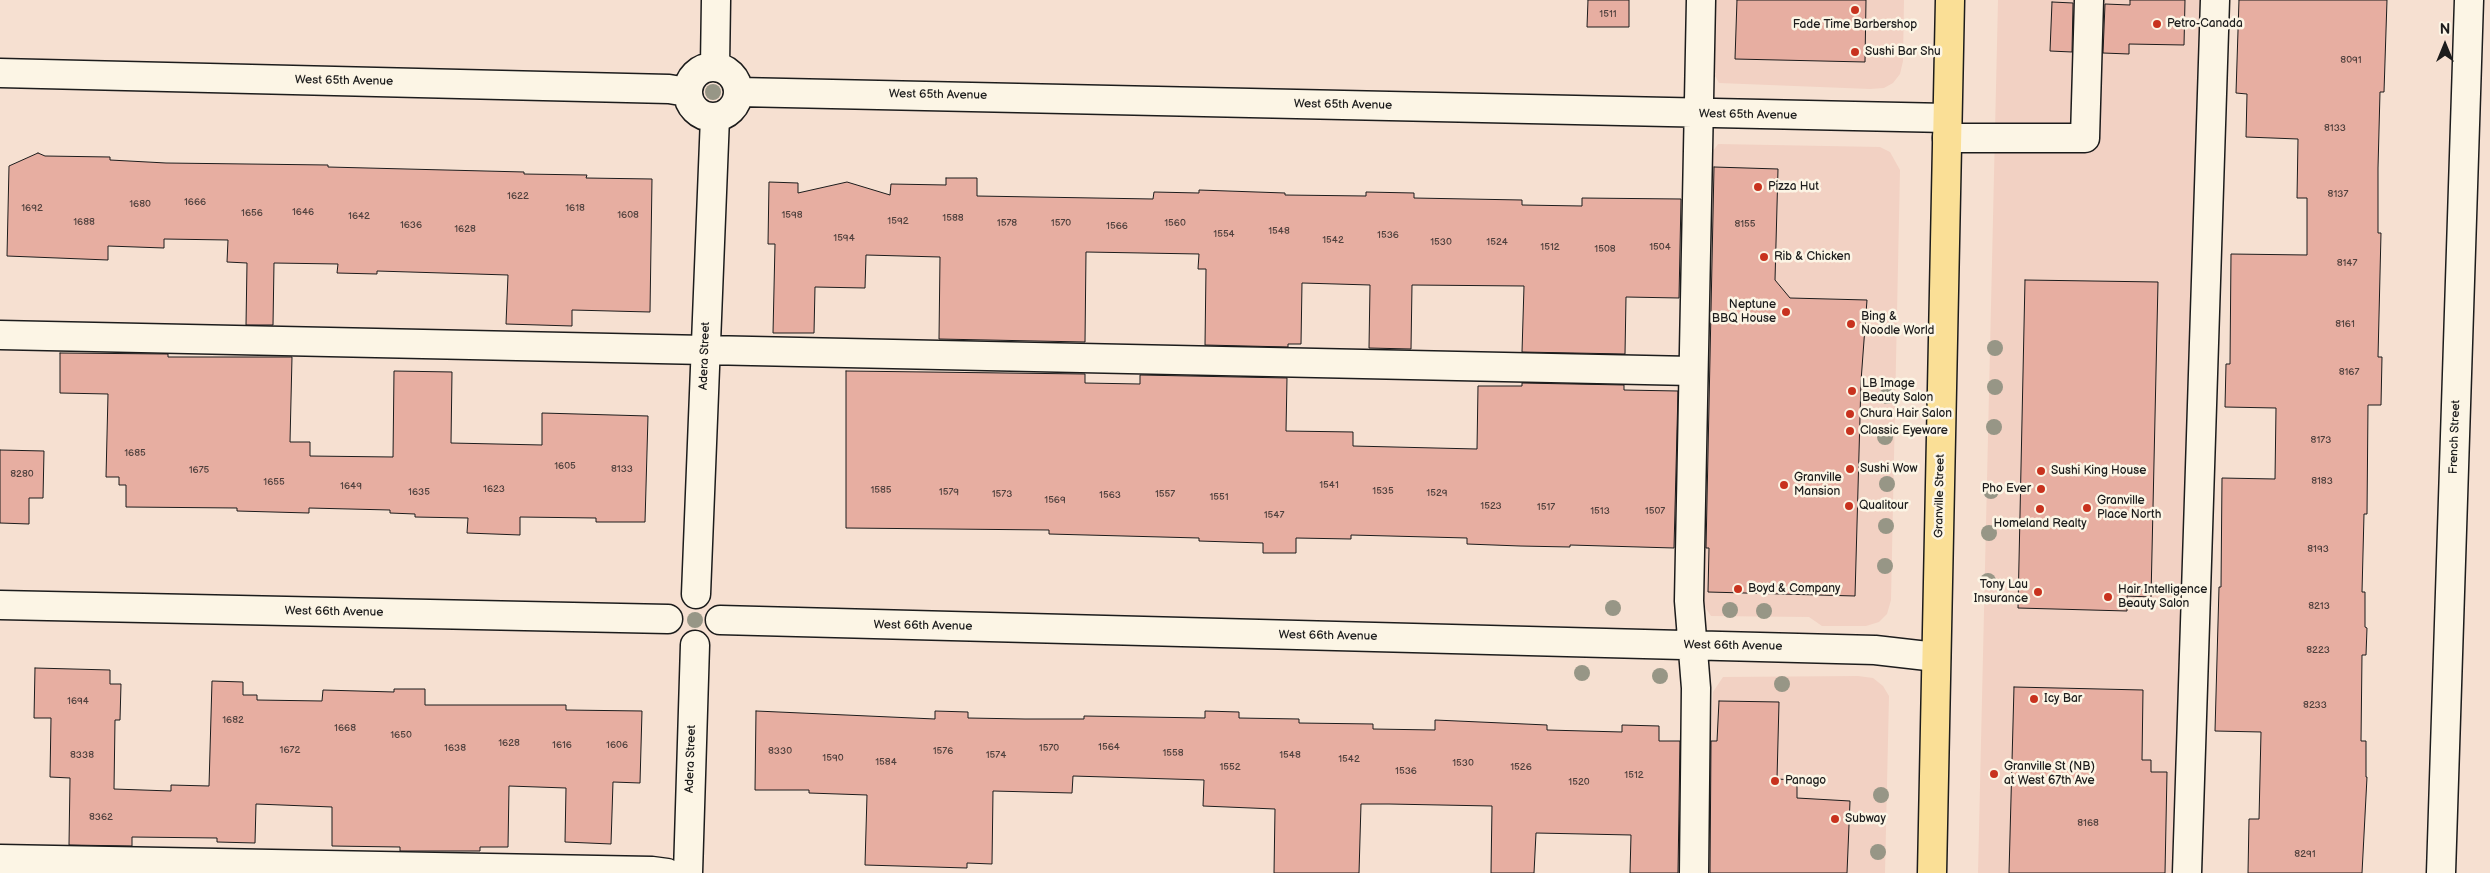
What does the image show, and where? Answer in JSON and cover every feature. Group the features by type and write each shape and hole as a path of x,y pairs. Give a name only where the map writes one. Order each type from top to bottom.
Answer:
{"highway":[{"name":"Granville Street","path":"1932,873 1950,0"}],"street":[{"path":"715,66 716,0"},
{"path":"1694,873 1696,688 1689,600 1697,114 1701,0"},
{"name":"West 65th Avenue","path":"739,92 1697,114 2085,138 2089,0"},
{"path":"2187,873 2215,0"},
{"name":"French Street","path":"2441,873 2469,0"},
{"path":"715,66 724,69 732,75 739,92 737,102 731,110 714,117 704,116 695,110 689,102 689,81 696,73 705,68 715,66"},
{"name":"West 65th Avenue","path":"0,74 669,89 688,92"},
{"name":"Adera Street","path":"696,594 714,117"},
{"path":"0,335 1692,371"},
{"path":"696,594 705,596 713,602 720,620 712,638 704,643 694,645 676,638 670,629 668,619 676,600 686,595 696,594"},
{"name":"West 66th Avenue","path":"0,605 668,619"},
{"name":"West 66th Avenue","path":"720,620 1875,650 1936,658"},
{"name":"Adera Street","path":"688,873 694,645"},
{"path":"0,859 652,871 667,873"}],"shaded area":[{"path":"1715,0 1904,0 1903,61 1900,74 1893,83 1884,88 1870,89 1719,83 1713,72"},
{"path":"1998,0 2205,0 2176,873 1978,873"},
{"path":"1718,144 1880,147 1890,152 1900,170 1891,600 1887,614 1879,622 1866,626 1822,626 1809,617 1711,616 1703,604 1711,154"},
{"path":"1858,676 1873,678 1883,686 1889,696 1885,873 1702,873 1713,692 1723,677"}],"building":[{"path":"1588,0 1629,0 1629,27 1587,27"},
{"path":"1737,0 1866,0 1865,62 1735,59"},
{"name":"Petro-Canada","path":"2130,0 2185,0 2184,45 2129,44 2129,54 2103,53 2105,4 2130,5"},
{"path":"2239,0 2387,0 2384,92 2380,92 2378,168 2378,233 2381,233 2378,357 2382,357 2381,405 2368,405 2367,514 2364,514 2362,592 2365,592 2365,627 2367,628 2366,655 2362,655 2361,741 2366,741 2367,777 2362,873 2248,873 2249,819 2259,819 2261,732 2215,731 2219,587 2221,587 2222,478 2275,479 2276,408 2225,407 2226,364 2230,364 2231,254 2307,255 2307,198 2297,198 2298,139 2246,137 2247,94 2236,93"},
{"path":"2052,2 2073,3 2072,52 2050,51"},
{"path":"38,153 45,156 110,157 110,160 166,163 328,165 328,167 524,172 524,174 587,175 586,178 652,179 650,312 572,310 572,326 506,324 508,275 377,271 377,274 337,273 338,264 274,263 273,325 246,325 247,263 227,262 228,240 164,239 164,248 108,246 108,260 7,256 9,166"},
{"path":"1714,167 1778,169 1775,280 1790,298 1867,300 1861,381 1855,596 1708,592 1709,548 1706,548"},
{"path":"946,178 977,178 977,196 1153,199 1154,192 1199,193 1199,190 1285,193 1285,195 1366,196 1366,192 1414,193 1414,198 1522,200 1522,205 1582,206 1582,198 1681,199 1679,298 1626,297 1625,354 1522,352 1524,286 1412,285 1411,349 1369,348 1370,285 1302,283 1301,344 1288,344 1288,347 1205,345 1206,269 1198,269 1199,254 1086,252 1085,342 939,339 940,257 866,255 865,288 815,287 814,333 773,333 775,244 768,244 769,182 798,183 798,193 847,182 890,195 891,184 946,185"},
{"name":"Granville Place North","path":"2025,280 2158,282 2151,597 2127,596 2127,611 2018,608"},
{"path":"60,353 168,354 168,357 292,357 290,442 310,442 310,456 393,457 394,371 452,372 451,443 542,445 542,413 648,416 645,522 596,522 596,518 520,517 520,535 467,533 468,518 415,517 415,514 390,513 390,510 309,508 309,513 237,511 237,508 126,507 126,485 119,485 119,477 106,477 108,394 60,393"},
{"path":"846,371 1085,374 1085,383 1140,384 1140,375 1287,378 1286,431 1353,432 1353,446 1435,448 1477,449 1478,386 1522,386 1522,383 1624,385 1624,390 1678,391 1674,548 1467,544 1467,538 1351,535 1351,539 1296,538 1296,553 1263,553 1263,543 1199,541 1199,538 1049,534 1049,530 846,528"},
{"path":"0,450 44,451 43,498 29,498 29,524 0,523"},
{"path":"35,668 110,670 110,684 121,684 120,720 115,720 114,789 171,791 171,785 209,786 212,681 243,682 243,695 257,695 257,700 322,701 323,690 394,692 394,689 425,689 425,705 566,705 566,710 642,711 640,783 613,782 611,844 565,842 566,788 509,786 508,847 480,847 480,851 400,851 400,847 332,846 332,807 256,804 255,843 217,842 217,838 132,837 132,846 69,845 70,778 50,777 51,718 34,718"},
{"path":"2014,687 2143,690 2142,760 2151,760 2151,772 2167,772 2165,873 2009,873"},
{"path":"1719,701 1779,702 1777,779 1797,780 1797,798 1850,801 1847,873 1710,873 1711,741 1717,741"},
{"path":"756,711 935,719 935,711 968,712 968,718 1084,719 1084,716 1205,718 1205,711 1239,712 1239,718 1299,719 1299,723 1373,724 1373,729 1435,730 1435,720 1547,725 1547,730 1622,732 1622,725 1659,726 1659,741 1680,741 1678,873 1630,873 1631,835 1536,833 1534,873 1491,873 1492,806 1361,804 1359,873 1274,873 1275,809 1203,806 1204,780 1073,776 1072,793 993,791 992,864 967,863 967,868 865,865 867,795 809,793 809,790 755,790"}],"place":[{"name":"Fade Time Barbershop","path":"1855,10"},
{"name":"Petro-Canada","path":"2157,24"},
{"name":"Sushi Bar Shu","path":"1855,52"},
{"name":"Pizza Hut","path":"1758,187"},
{"name":"Rib & Chicken","path":"1764,257"},
{"name":"Neptune BBQ House","path":"1786,312"},
{"name":"Bing & Noodle World","path":"1851,324"},
{"name":"LB Image Beauty Salon","path":"1852,391"},
{"name":"Chura Hair Salon","path":"1850,414"},
{"name":"Classic Eyeware","path":"1850,431"},
{"name":"Sushi Wow","path":"1850,469"},
{"name":"Sushi King House","path":"2041,471"},
{"name":"Granville Mansion","path":"1784,485"},
{"name":"Pho Ever","path":"2041,489"},
{"name":"Qualitour","path":"1849,506"},
{"name":"Granville Place North","path":"2087,508"},
{"name":"Homeland Realty","path":"2040,509"},
{"name":"Boyd & Company","path":"1738,589"},
{"name":"Tony Lau Insurance","path":"2038,592"},
{"name":"Hair Intelligence Beauty Salon","path":"2108,597"},
{"name":"Icy Bar","path":"2034,699"},
{"name":"Granville St (NB) at West 67th Ave","path":"1994,774"},
{"name":"Panago","path":"1775,781"},
{"name":"Subway","path":"1835,819"}]}
